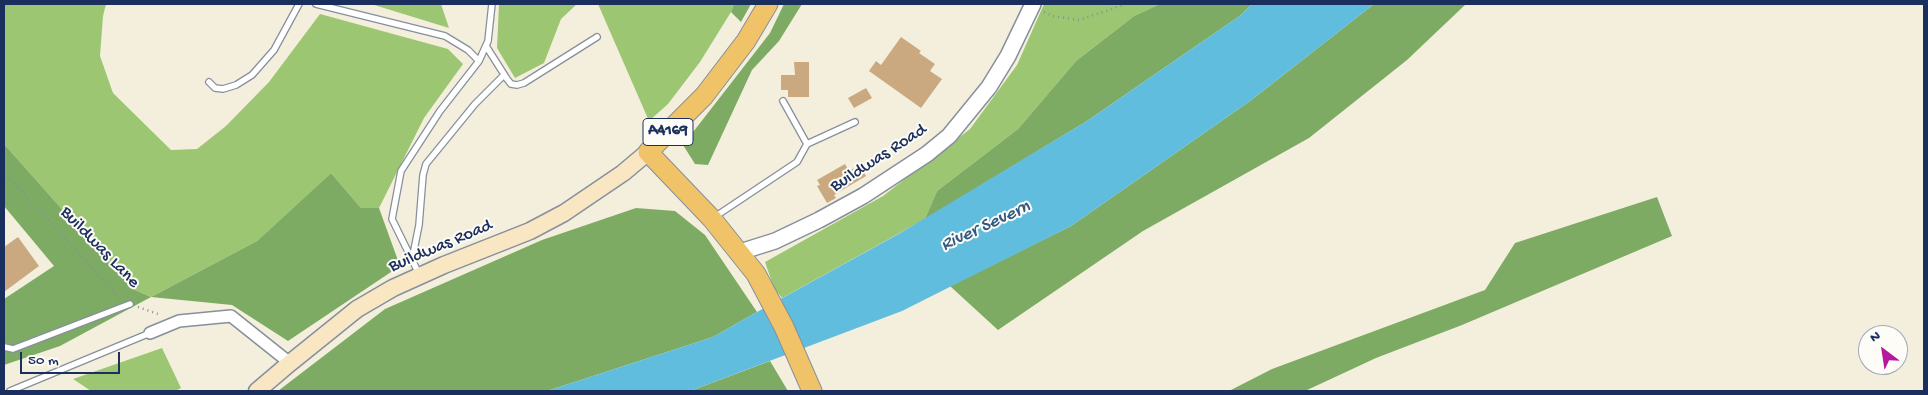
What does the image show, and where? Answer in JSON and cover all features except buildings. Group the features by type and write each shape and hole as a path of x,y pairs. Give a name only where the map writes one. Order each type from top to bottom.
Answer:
{"main road":[{"name":"A4169","path":"740,252 712,219 648,152 704,96 746,40 768,4"},
{"name":"Buildwas Road","path":"257,391 357,309 393,288 515,238 564,213 623,174 648,152"},
{"path":"740,252 756,274 784,327 812,391"}],"street":[{"name":"Buildwas Road","path":"740,252 775,240 819,220 898,175 934,148 962,122 989,88 1008,56 1032,5"},
{"path":"150,333 179,321 230,316 290,363"}],"lane":[{"path":"209,82 215,88 223,89 236,85 252,75 274,50 299,4"},
{"path":"316,4 445,36 468,50 480,61"},
{"path":"420,276 392,219 401,171 440,111 480,61 486,46 492,4"},
{"path":"486,46 511,84 517,85 524,83 597,37"},
{"path":"412,260 419,225 420,194 426,164 475,104 504,75"},
{"path":"783,101 807,144"},
{"path":"712,219 797,162 807,144 856,122"},
{"path":"4,347 13,349 130,304"},
{"path":"10,391 150,333"}],"path":[{"path":"1032,5 1053,16 1079,20 1126,4"},
{"name":"Buildwas Lane","path":"4,172 116,296 130,304 179,321"}],"green space":[{"path":"4,4 106,4 103,16 100,56 113,93 171,150 197,149 226,126 269,82 320,14 448,49 463,64 424,118 379,208 361,208 331,173 257,241 151,297 133,289 4,144"},
{"path":"371,4 441,4 449,28"},
{"path":"499,4 577,4 561,19 544,63 515,78 497,48"},
{"path":"598,4 734,4 700,62 668,104 649,121"},
{"path":"734,4 751,4 741,22 731,12"},
{"path":"784,4 802,4 779,41 752,70 708,165 695,164 683,145 770,33"},
{"path":"1044,4 1160,4 1134,16 1076,61 1018,129 937,191 925,219 782,298 774,288 765,262 883,196 970,129 1017,65"},
{"path":"1160,4 1252,4 1241,15 1087,121 925,219 937,191 1018,129 1076,61 1134,16"},
{"path":"1374,4 1466,4 1407,60 1309,138 1143,231 998,330 950,286 1071,226 1250,101"},
{"path":"4,144 133,289 151,297 60,346 4,365 4,299 54,266 4,206"},
{"path":"331,173 361,208 379,208 400,266 288,341 232,305 151,297 257,241"},
{"path":"1657,197 1672,236 1462,325 1376,358 1305,391 1229,391 1272,369 1485,290 1515,243"},
{"path":"636,208 675,211 705,235 757,312 713,337 547,391 278,391 385,309 542,240"},
{"path":"162,348 181,388 175,391 91,391 73,379"},
{"path":"770,361 788,391 690,391"}],"water":[{"name":"River Severn","path":"1252,4 1374,4 1250,101 1071,226 902,311 690,391 547,391 713,337 902,232 1087,121 1241,15"}]}
